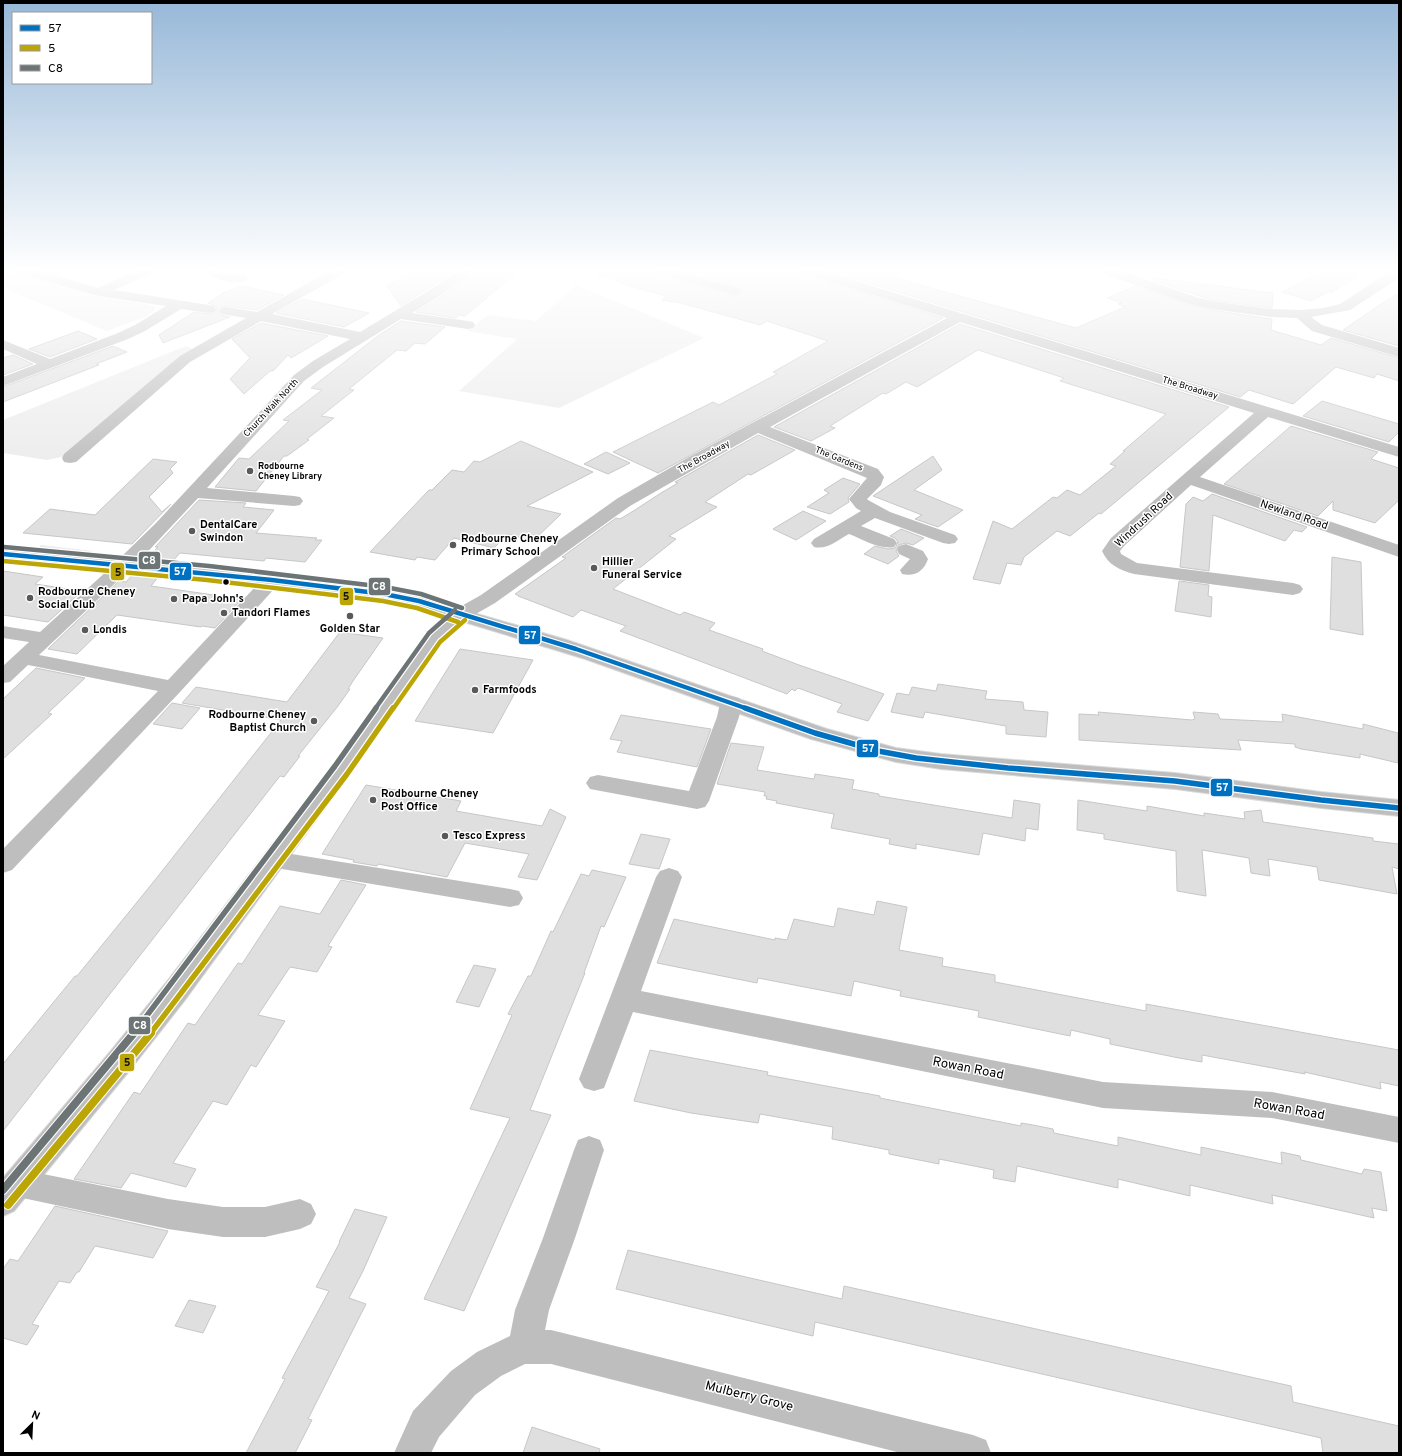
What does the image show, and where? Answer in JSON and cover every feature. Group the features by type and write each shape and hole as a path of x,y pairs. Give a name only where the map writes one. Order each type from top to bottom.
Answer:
{"street":[{"path":"3,382 120,337"},
{"path":"70,458 185,359 223,337"},
{"name":"Church Walk North","path":"3,677 96,593 162,527 299,378 318,364 362,337"},
{"name":"The Broadway","path":"10,1192 120,1061 175,992 341,770 435,636 460,615 488,599 624,502 923,337"},
{"name":"The Broadway","path":"1024,337 1399,452"},
{"path":"1348,337 1399,352"},
{"path":"3,344 49,364"},
{"name":"Windrush Road","path":"1265,411 1117,542 1111,551 1113,556 1126,565 1143,570 1293,589"},
{"name":"The Gardens","path":"757,428 872,473 876,477 875,481 858,498 861,504 874,512 949,539"},
{"name":"Newland Road","path":"1188,479 1399,551"},
{"path":"193,492 294,501"},
{"path":"820,543 874,512"},
{"path":"848,527 888,543"},
{"path":"906,550 916,555 919,559 917,564 909,570"},
{"path":"3,554 272,580 420,601 460,615 497,624 555,642 815,733 878,752 916,758 1008,768 1175,781 1321,800 1399,808"},
{"path":"3,864 173,687 272,580"},
{"path":"3,632 44,639"},
{"path":"23,658 173,687"},
{"path":"598,783 697,801 728,718 731,703"},
{"path":"273,860 510,898"},
{"path":"594,1079 669,876"},
{"name":"Rowan Road","path":"624,999 1103,1095 1272,1105 1399,1130"},
{"path":"525,1347 532,1310 559,1238 589,1150"},
{"path":"10,1192 139,1208 223,1222 265,1222 300,1214"},
{"name":"Mulberry Grove","path":"412,1453 426,1424 463,1383 489,1364 525,1347 551,1347 973,1453"}],"shaded area":[{"path":"504,337 704,338 559,408 459,391 517,339"},
{"path":"186,346 194,350 72,451 61,457 47,460 3,453 3,420"},
{"path":"41,545 93,551 86,558 38,548"}],"building":[{"path":"62,337 92,337 97,339 50,357 29,349"},
{"path":"160,337 179,337 163,343"},
{"path":"236,337 326,337 291,358 288,355 273,371 270,371 244,394 230,379 250,358 232,339"},
{"path":"377,337 433,337 425,344 415,343 406,351 397,350 349,389 354,390 321,416 334,418 307,439 309,440 287,456 284,456 256,491 215,487 239,458 249,459 289,421 283,420 322,390 311,388"},
{"path":"816,337 908,337 658,473 613,452 713,402 719,405 777,374 773,372 828,341"},
{"path":"937,337 1002,337 1229,407 1101,514 1099,513 1070,536 1057,531 1024,557 1021,565 1007,563 1000,584 973,579 993,521 1012,529 1053,497 1057,498 1067,490 1080,495 1116,466 1110,464 1166,414 1060,381 1064,378 978,350 917,387 906,382 886,394 883,393 830,426 835,428 811,441 774,427"},
{"path":"1044,337 1294,337 1321,345 1331,338 1399,358 1399,381 1377,374 1374,378 1336,367 1293,404 1249,390 1240,397"},
{"path":"1367,337 1399,337 1399,346"},
{"path":"113,346 127,352 96,364 99,365 3,402 3,387"},
{"path":"13,355 33,364 3,375 3,358"},
{"path":"1322,401 1399,424 1399,432 1389,442 1303,416"},
{"path":"1291,426 1378,452 1371,459 1399,468 1399,500 1375,523 1333,510 1333,501 1318,516 1224,484"},
{"path":"758,435 795,450 751,475 748,474 705,502 717,507 669,536 676,539 613,589 680,615 684,612 715,623 709,630 763,649 762,651 799,665 884,694 868,721 837,712 842,704 798,688 795,691 792,689 787,694 620,631 626,626 581,610 573,617 515,594 566,558 562,557 616,518 620,519 678,483 675,482"},
{"path":"521,441 593,472 527,506 561,514 533,541 508,534 494,548 454,538 435,560 417,557 415,560 370,552 429,490 432,490 452,470 464,472 474,461 480,462"},
{"path":"606,452 630,463 608,474 584,464"},
{"path":"933,456 942,470 914,490 963,510 938,527 915,519 922,515 873,496"},
{"path":"153,459 177,462 170,469 173,473 149,497 162,512 171,504 132,544 23,533 50,509 95,515"},
{"path":"843,478 860,484 848,498 849,502 830,514 807,507 829,493 824,490"},
{"path":"1212,494 1307,527 1302,532 1294,530 1285,541 1213,515 1209,571 1180,567 1186,504 1193,497 1203,501"},
{"path":"199,500 246,503 243,507 274,510 256,533 317,538 315,540 322,540 305,562 266,558 264,561 180,553 171,563 146,560 158,547 155,547"},
{"path":"803,511 826,521 796,540 773,529"},
{"path":"901,529 924,538 913,545 906,543 899,545 896,551 899,556 888,564 864,554 875,546 888,549 895,548 898,542 895,538 890,536"},
{"path":"1332,557 1361,562 1363,635 1330,629"},
{"name":"Rodbourne Cheney Social Club","path":"3,571 43,577 35,584 82,591 48,622 3,615"},
{"path":"134,573 159,576 151,586 242,599 215,628 117,615 77,654 48,649 119,581 126,582"},
{"path":"1179,581 1209,585 1208,596 1212,597 1211,617 1175,611"},
{"path":"340,632 383,638 353,681 348,689 350,689 338,706 298,756 300,756 284,777 280,776 3,1131 3,1064 155,880 281,720 182,703 196,687 287,702"},
{"name":"Farmfoods","path":"460,649 533,660 493,733 415,721"},
{"path":"36,668 85,678 48,713 52,714 3,759 3,699"},
{"path":"938,684 987,691 985,699 1023,702 1024,710 1048,712 1046,737 1006,734 1006,726 925,712 923,718 891,712 897,693 909,695 912,687 936,691"},
{"path":"172,703 200,708 182,729 153,724"},
{"path":"1098,712 1192,720 1195,719 1193,712 1218,714 1220,719 1283,722 1282,714 1363,729 1363,724 1398,733 1398,763 1360,754 1360,758 1301,749 1295,747 1295,744 1238,740 1241,750 1079,740 1079,714 1099,715"},
{"path":"621,715 711,729 697,767 617,752 622,741 610,739"},
{"path":"731,743 764,747 757,770 814,779 815,774 854,780 852,789 879,794 879,796 1012,818 1014,800 1040,804 1038,830 1026,828 1025,841 983,833 979,855 916,844 916,849 889,844 890,839 831,828 834,814 776,803 777,801 766,799 767,796 764,796 765,792 717,784"},
{"name":"Tesco Express","path":"366,785 461,801 456,811 542,826 550,809 566,817 537,880 518,877 529,854 465,843 447,877 378,864 377,866 353,862 354,860 322,854"},
{"path":"1078,800 1147,811 1147,806 1204,816 1204,813 1245,819 1244,812 1261,810 1263,822 1373,838 1373,841 1399,844 1399,869 1392,867 1397,894 1319,880 1317,867 1268,859 1270,876 1251,873 1249,858 1202,850 1206,896 1177,891 1176,851 1104,839 1104,834 1077,830"},
{"path":"641,834 670,839 659,869 629,864"},
{"path":"592,870 626,877 604,927 601,926 585,973 530,1110 551,1115 464,1311 424,1299 510,1118 470,1109 512,1015 508,1014 528,976 531,976 551,931 553,932 581,874 589,876"},
{"path":"341,880 366,885 328,946 332,947 317,972 290,967 258,1015 285,1021 256,1067 251,1065 227,1105 213,1101 173,1163 196,1169 186,1187 131,1173 121,1188 74,1179 134,1092 140,1094 188,1023 195,1025 238,963 242,964 280,906 320,914"},
{"path":"877,901 907,907 899,950 943,958 942,966 995,975 995,982 1146,1011 1146,1004 1399,1050 1399,1086 1380,1082 1381,1089 1304,1072 1305,1074 1202,1055 1202,1062 1179,1058 1110,1044 1110,1039 1071,1030 1070,1036 978,1017 979,1011 900,996 901,991 854,981 851,996 758,978 757,983 657,963 674,919 775,940 775,938 787,940 794,919 834,927 838,908 874,915"},
{"path":"474,965 496,969 479,1007 456,1002"},
{"path":"650,1050 768,1072 767,1075 880,1096 880,1098 1021,1126 1021,1123 1053,1129 1054,1133 1118,1146 1118,1137 1201,1155 1201,1147 1282,1164 1281,1152 1300,1156 1301,1160 1362,1174 1364,1169 1381,1172 1387,1211 1372,1208 1374,1218 1272,1195 1273,1204 1190,1185 1190,1196 1118,1179 1118,1188 1017,1166 1015,1182 993,1178 994,1170 939,1159 939,1164 889,1154 889,1150 832,1139 833,1127 760,1114 758,1123 691,1113 634,1101"},
{"path":"55,1206 168,1231 153,1258 95,1246 79,1272 77,1272 70,1283 59,1281 32,1324 39,1326 27,1345 3,1338 3,1269 10,1259 18,1261"},
{"path":"355,1209 387,1217 363,1271 349,1298 366,1304 308,1419 312,1420 295,1453 246,1453 285,1379 282,1378 329,1291 316,1287 340,1242"},
{"path":"628,1250 842,1299 844,1286 1291,1386 1293,1402 1399,1426 1399,1453 1323,1453 1321,1438 815,1322 813,1336 616,1289"},
{"path":"189,1300 216,1306 203,1333 175,1326"},
{"path":"532,1427 600,1449 599,1453 523,1453"}],"transit line":[{"name":"C8","path":"4,547 209,566 385,587 421,594 462,608"},
{"name":"57","path":"3,554 272,580 384,594 419,601 576,649 815,733 878,751 916,758 1008,768 1175,781 1321,800 1399,808"},
{"name":"5","path":"3,561 207,580 383,601 417,608 458,622"},
{"name":"C8","path":"3,1190 115,1057 169,988 335,766 429,633 455,610"},
{"name":"5","path":"8,1205 125,1065 180,996 347,774 440,642 465,620"}],"place":[{"name":"Rodbourne Cheney Library","path":"250,471"},
{"name":"DentalCare Swindon","path":"192,531"},
{"name":"Rodbourne Cheney Primary School","path":"453,545"},
{"name":"Hillier Funeral Service","path":"594,568"},
{"name":"Rodbourne Cheney Social Club","path":"30,598"},
{"name":"Papa John's","path":"174,599"},
{"name":"Tandori Flames","path":"224,613"},
{"name":"Golden Star","path":"350,616"},
{"name":"Londis","path":"85,630"},
{"name":"Farmfoods","path":"475,690"},
{"name":"Rodbourne Cheney Baptist Church","path":"314,721"},
{"name":"Rodbourne Cheney Post Office","path":"373,800"},
{"name":"Tesco Express","path":"445,836"}]}
